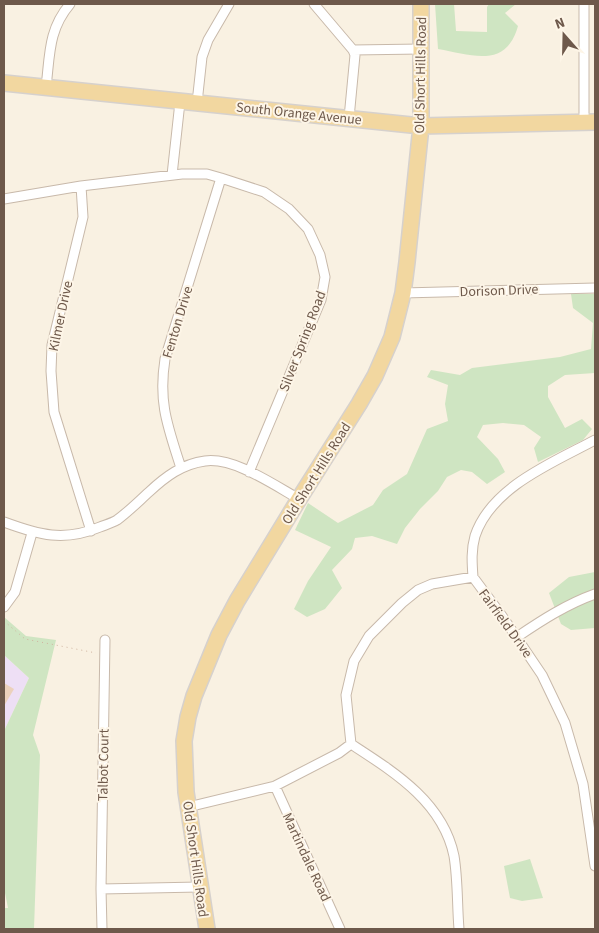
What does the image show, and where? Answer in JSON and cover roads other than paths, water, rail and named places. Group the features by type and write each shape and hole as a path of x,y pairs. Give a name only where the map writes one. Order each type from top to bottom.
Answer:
{"main road":[{"name":"Old Short Hills Road","path":"207,929 199,887 186,792 184,741 194,696 218,635 375,376 392,337 403,293 412,226 421,126 421,4"},
{"name":"South Orange Avenue","path":"4,83 421,126 590,122"}],"street":[{"path":"46,88 56,25 61,14 70,4"},
{"path":"197,103 202,57 208,40 229,4"},
{"path":"314,4 354,50 356,62 349,118"},
{"path":"584,4 590,122"},
{"path":"354,50 422,49"},
{"path":"172,175 180,102"},
{"name":"Silver Spring Road","path":"4,199 81,186 172,175 207,174 264,192 289,208 308,229 320,256 325,277 321,300 249,472"},
{"name":"Fenton Drive","path":"182,468 166,421 162,377 165,359 221,178"},
{"name":"Kilmer Drive","path":"81,186 83,217 52,345 50,371 54,412 91,531"},
{"name":"Dorison Drive","path":"403,293 595,288"},
{"path":"473,577 472,554 476,535 481,523 505,493 542,468 595,440"},
{"path":"4,522 32,532 59,536 78,535 116,521 165,477 182,468 205,461 225,463 249,472 299,499"},
{"path":"4,607 15,592 32,532"},
{"name":"Fairfield Drive","path":"351,744 346,695 354,661 369,636 418,590 432,584 473,577 542,675 570,736 583,784 595,866"},
{"path":"517,637 545,618 578,600 595,594"},
{"name":"Talbot Court","path":"102,929 105,640"},
{"path":"188,807 275,786 339,753 351,744 402,779 434,810 442,823 450,841 454,858 459,929"},
{"name":"Martindale Road","path":"275,786 340,929"},
{"path":"101,889 199,887"}]}
